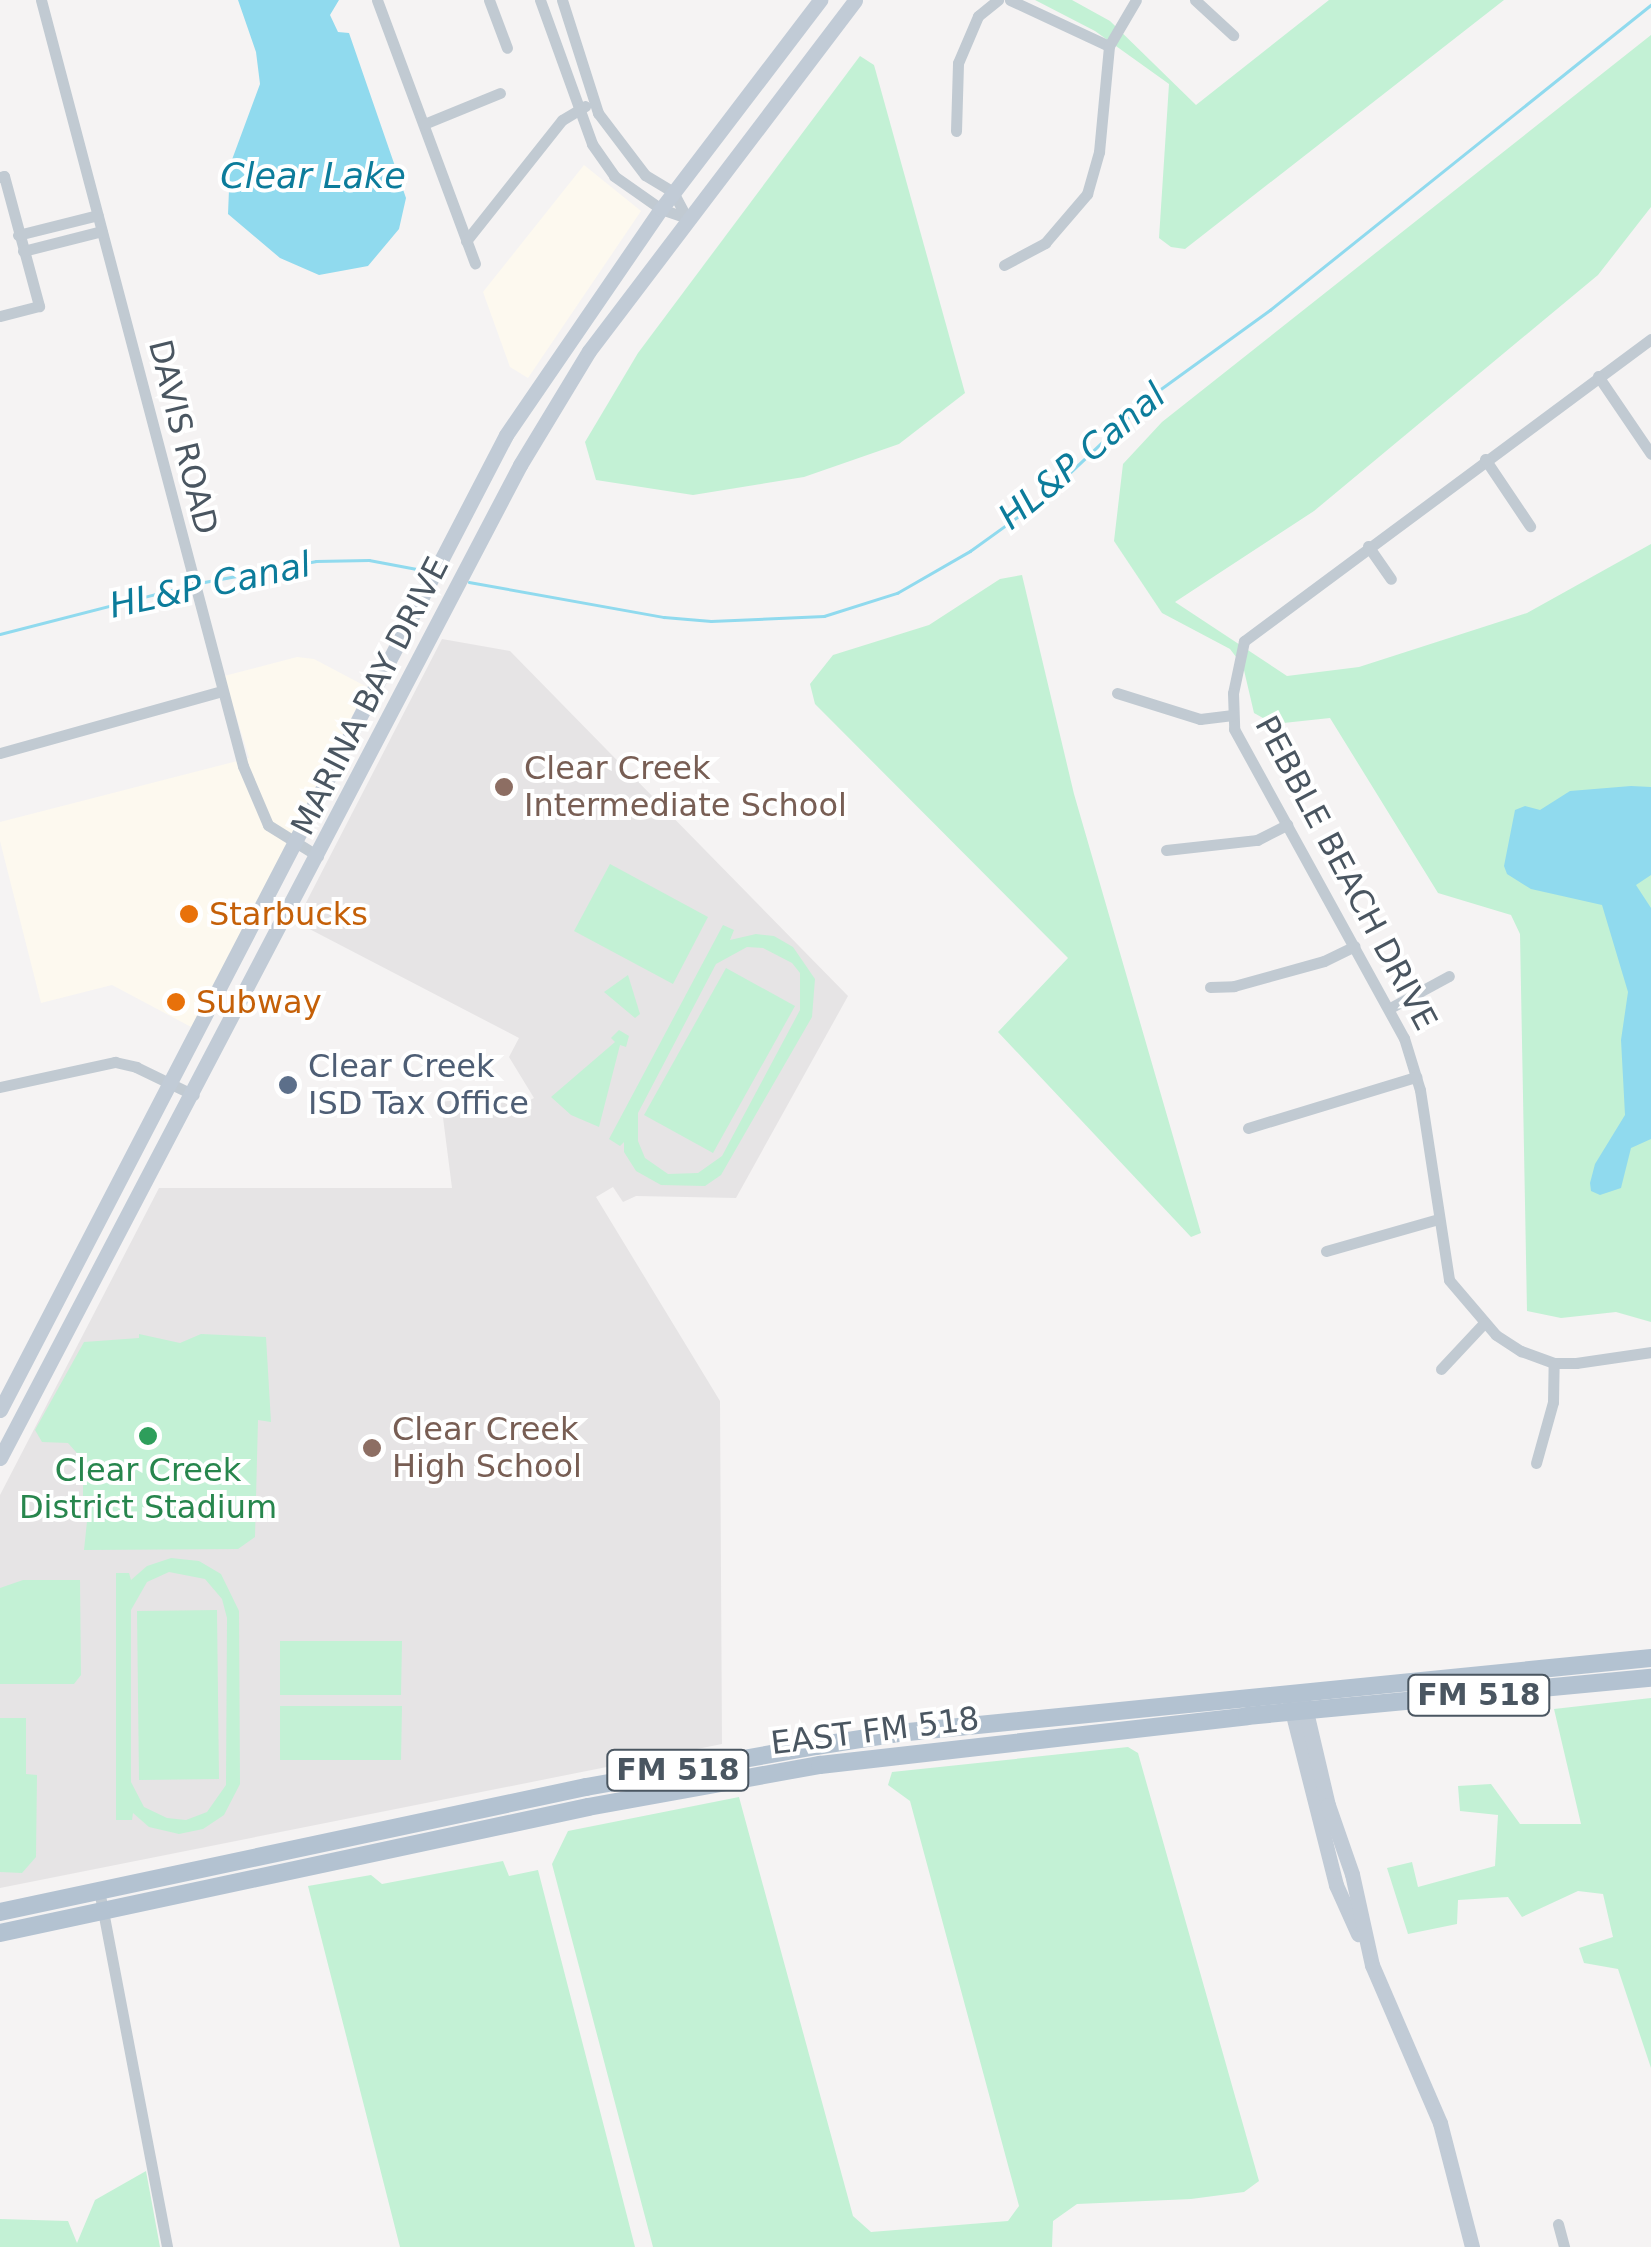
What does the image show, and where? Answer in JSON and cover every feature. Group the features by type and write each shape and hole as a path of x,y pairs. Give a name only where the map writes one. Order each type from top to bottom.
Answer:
{"main road":[{"name":"MARINA BAY DRIVE","path":"0,1410 506,435 660,209 820,0"},
{"name":"MARINA BAY DRIVE","path":"0,1458 136,1197 194,1095 240,998 318,856 520,465 589,351 855,0"},
{"path":"506,435 517,442 520,465"},
{"path":"382,672 408,684"},
{"path":"248,937 267,947"},
{"path":"222,983 240,998"},
{"path":"117,1187 136,1197"},
{"path":"44,1325 62,1336"},
{"name":"EAST FM 518","path":"1495,1684 1651,1658"},
{"name":"EAST FM 518","path":"0,1933 588,1807 901,1755 1092,1735 1297,1704 1495,1684 1651,1678"},
{"path":"1297,1704 1370,1956 1440,2123 1472,2247"},
{"name":"EAST FM 518","path":"0,1912 586,1787 898,1733 1090,1714 1297,1704"},
{"path":"1090,1714 1092,1735"},
{"path":"898,1733 901,1755"},
{"path":"704,1766 706,1786"},
{"path":"586,1787 588,1807"},
{"path":"430,1819 437,1840"},
{"path":"205,1867 211,1890"}],"street":[{"name":"DAVIS ROAD","path":"41,0 185,557 260,814 295,844 318,856"},
{"path":"377,0 474,263"},
{"path":"489,0 507,48"},
{"path":"540,0 592,144 614,176 660,209 687,218"},
{"path":"562,0 595,103 614,138 645,175 673,192 687,218"},
{"path":"956,131 958,63 978,16 998,0"},
{"path":"1010,0 1108,46"},
{"path":"1004,265 1046,243 1087,194 1099,152 1108,46 1136,0"},
{"path":"1195,0 1234,35"},
{"path":"424,124 500,93"},
{"path":"466,241 562,120 577,108 595,103"},
{"path":"0,316 39,306 1,177"},
{"path":"18,236 98,216"},
{"path":"22,251 102,231"},
{"name":"PEBBLE BEACH DRIVE","path":"1554,1363 1522,1351 1484,1322 1448,1280 1416,1077 1390,1008 1234,729 1234,674 1244,641 1651,339"},
{"path":"1598,376 1651,454"},
{"path":"1485,459 1530,526"},
{"path":"1368,546 1392,579"},
{"path":"0,752 222,691"},
{"path":"1117,693 1200,720 1234,715"},
{"path":"1166,850 1257,840 1287,825"},
{"path":"1210,987 1234,986 1324,961 1355,946"},
{"path":"1390,1008 1448,976"},
{"path":"0,1087 114,1062 194,1095"},
{"path":"1248,1128 1416,1077"},
{"path":"1326,1251 1438,1219"},
{"path":"1442,1369 1484,1322"},
{"path":"1536,1463 1553,1402 1554,1363 1651,1352"},
{"path":"99,1890 168,2247"},
{"path":"1558,2224 1564,2247"}],"shaded area":[{"path":"584,165 641,211 528,378 510,367 483,292"},
{"name":"Clear Creek High School","path":"442,639 510,651 848,996 736,1198 636,1196 623,1202 613,1187 596,1197 720,1401 722,1744 0,1888 0,1495 159,1188 452,1188 441,1102 488,1096 504,1098 516,1107 534,1098 509,1057 519,1038 296,922"},
{"path":"297,657 314,659 367,687 193,1028 112,985 41,1003 0,841 0,822 249,758 224,676"}],"green space":[{"path":"1035,0 1072,0 1110,21 1196,105 1329,0 1504,0 1185,249 1171,247 1159,238 1169,84 1095,31"},
{"path":"1651,35 1651,207 1598,275 1314,511 1175,602 1287,676 1359,667 1527,613 1651,544 1651,1322 1616,1312 1561,1318 1527,1311 1520,934 1511,915 1438,893 1330,718 1274,724 1254,713 1243,666 1230,649 1162,613 1114,541 1123,464 1162,422"},
{"path":"860,56 874,65 965,393 899,444 804,477 693,495 596,480 585,442 638,353"},
{"path":"1022,575 1074,794 1201,1233 1191,1237 998,1032 1068,958 815,704 810,684 833,655 929,625 1000,579"},
{"path":"610,864 708,917 673,984 574,931"},
{"path":"723,925 734,930 730,940 756,934 774,936 793,947 815,979 812,1017 721,1175 705,1186 661,1185 636,1171 624,1152 624,1142 620,1146 609,1139","holes":["747,947 763,948 792,963 800,973 800,1010 722,1156 698,1173 668,1174 645,1158 638,1141 638,1113 716,964"]},
{"path":"726,968 795,1006 713,1153 644,1115"},
{"path":"628,975 640,1014 635,1018 604,992"},
{"path":"619,1030 629,1036 626,1047 620,1045 599,1127 571,1115 551,1097 615,1042 611,1038"},
{"name":"Clear Creek District Stadium","path":"139,1334 180,1343 201,1334 266,1337 271,1422 258,1420 255,1537 238,1549 84,1550 88,1512 83,1512 83,1460 68,1443 42,1442 35,1430 84,1342 139,1338"},
{"path":"171,1558 199,1561 221,1574 239,1611 240,1784 224,1815 203,1829 179,1834 149,1827 133,1813 132,1820 116,1820 116,1573 129,1573 131,1580 147,1566","holes":["169,1572 205,1579 222,1599 227,1618 226,1785 207,1812 186,1820 167,1818 144,1807 131,1782 131,1610 147,1582"]},
{"path":"23,1580 80,1580 81,1675 74,1684 0,1684 0,1588"},
{"path":"217,1610 219,1779 139,1780 137,1611"},
{"path":"280,1641 402,1641 401,1695 280,1695"},
{"path":"1651,1698 1651,2068 1618,1969 1584,1963 1579,1948 1613,1937 1603,1894 1578,1891 1522,1917 1508,1897 1458,1900 1457,1924 1408,1934 1387,1868 1412,1862 1418,1887 1495,1866 1498,1815 1460,1811 1458,1786 1491,1784 1520,1824 1581,1824 1554,1709"},
{"path":"280,1706 402,1706 401,1760 280,1760"},
{"path":"0,1718 26,1718 26,1774 37,1775 36,1857 22,1873 0,1872"},
{"path":"1128,1747 1138,1753 1259,2181 1244,2192 1191,2199 1077,2204 1053,2221 1052,2247 653,2247 552,1864 568,1831 739,1797 853,2216 871,2232 1008,2221 1019,2206 910,1801 888,1785 892,1772"},
{"path":"503,1861 509,1876 538,1870 635,2247 400,2247 308,1886 371,1875 382,1884"},
{"path":"146,2171 160,2247 0,2247 0,2219 68,2221 77,2243 95,2200"}],"water":[{"name":"Clear Lake","path":"238,0 339,0 330,15 338,32 349,33 406,198 399,229 368,266 319,275 280,258 228,214 230,165 260,84 256,52"},
{"path":"1651,787 1651,875 1636,885 1651,908 1651,1139 1631,1148 1621,1188 1600,1195 1591,1191 1595,1164 1625,1115 1621,1040 1628,992 1602,905 1531,889 1507,874 1504,866 1515,810 1525,806 1540,810 1570,791"}],"waterway":[{"name":"HL&P Canal","path":"469,582 664,617 711,621 824,616 897,593 970,551 1041,500 1151,396 1270,310 1651,5"},
{"name":"HL&P Canal","path":"199,583 316,561 369,560 427,571"},
{"name":"HL&P Canal","path":"0,634 191,585"}],"place":[{"name":"Clear Creek Intermediate School","path":"504,787"},
{"name":"Starbucks","path":"189,914"},
{"name":"Subway","path":"176,1002"},
{"name":"Clear Creek ISD Tax Office","path":"288,1085"},
{"name":"Clear Creek District Stadium","path":"148,1436"},
{"name":"Clear Creek High School","path":"372,1448"}]}
